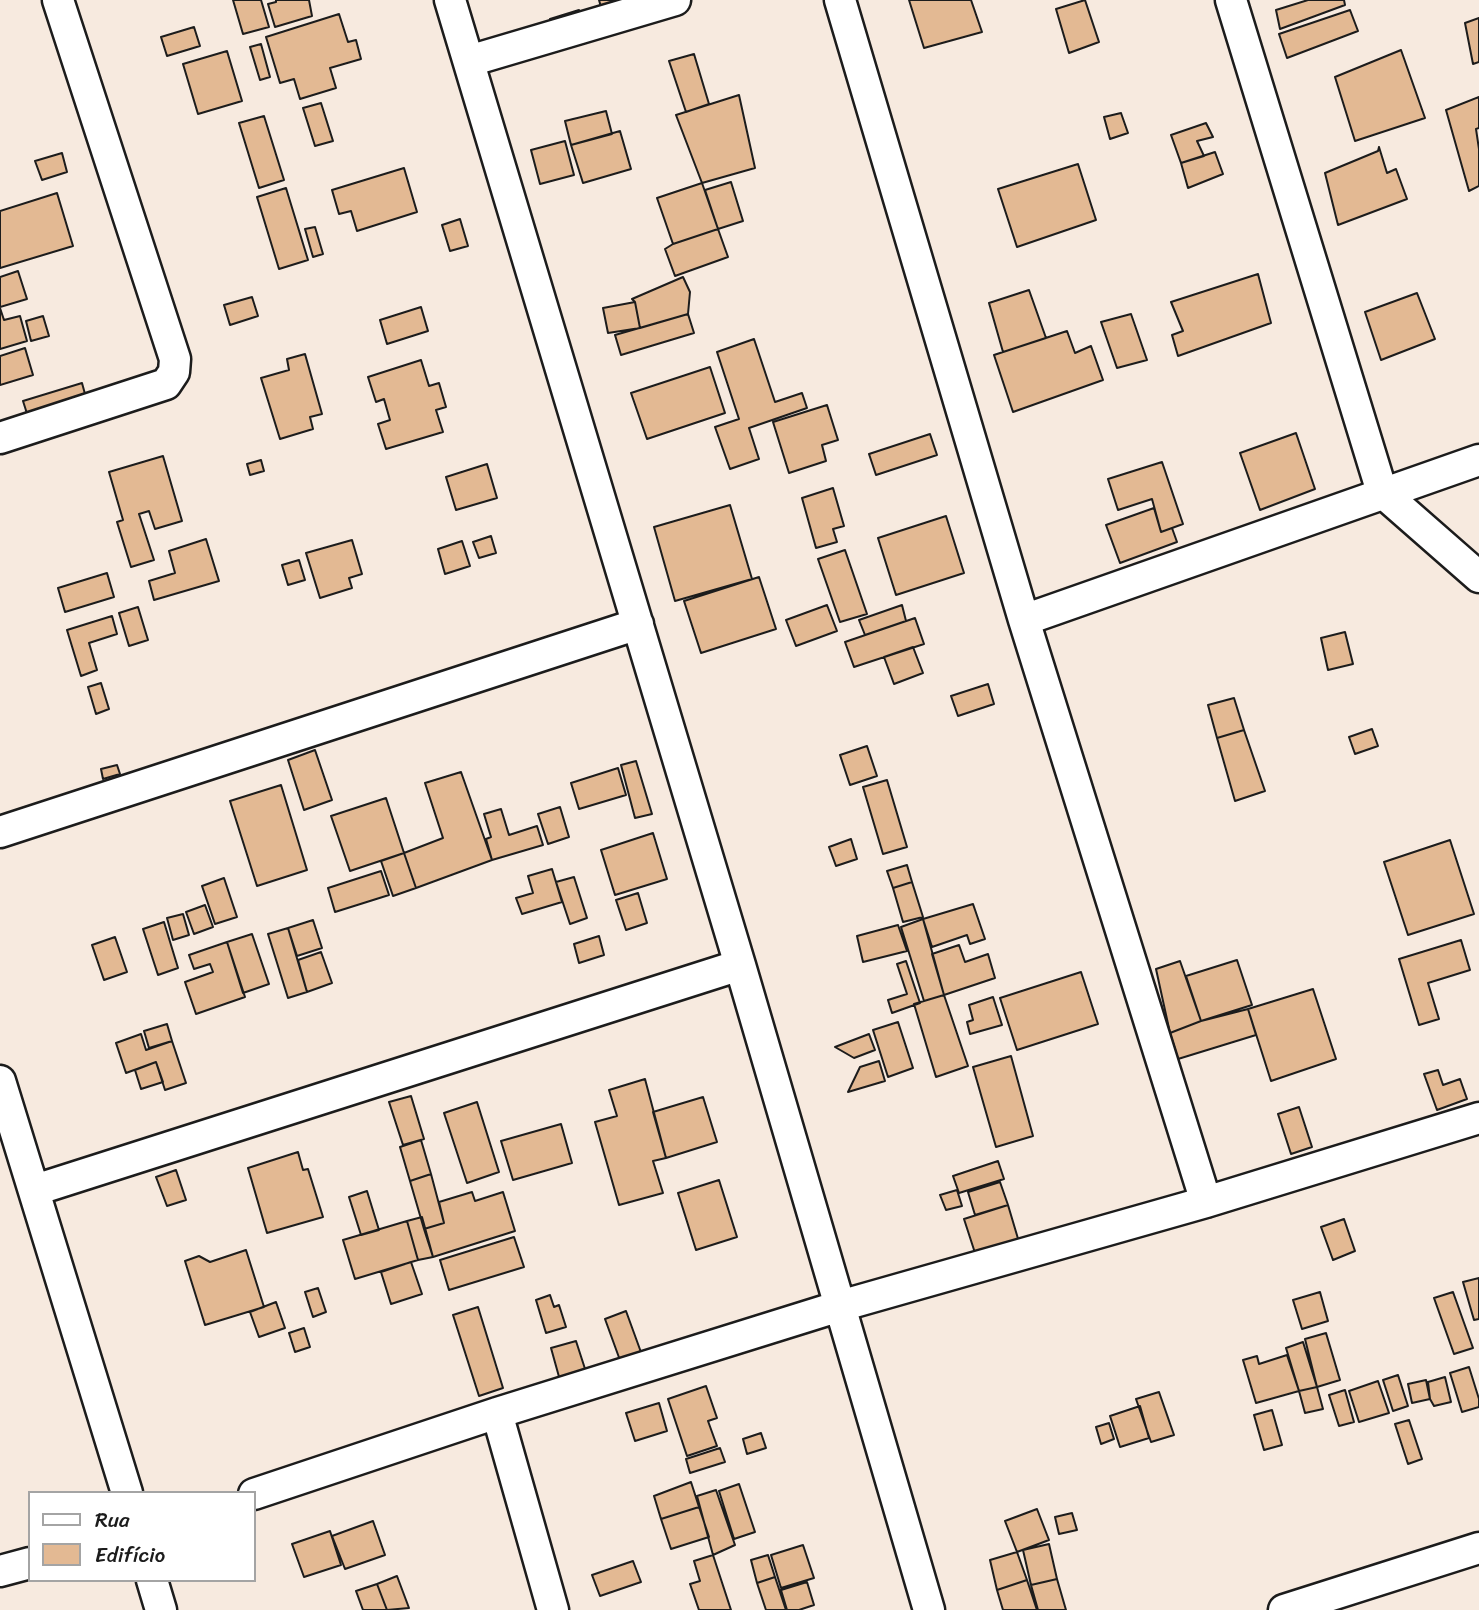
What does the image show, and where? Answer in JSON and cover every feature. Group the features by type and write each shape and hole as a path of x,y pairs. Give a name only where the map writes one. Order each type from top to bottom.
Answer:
{"street":[{"path":"0,438 166,384 174,372 174,359 58,0"},
{"path":"450,0 740,965 929,1610"},
{"path":"469,61 675,0"},
{"path":"840,0 1024,620 1206,1202"},
{"path":"1230,0 1382,492 1479,577"},
{"path":"1024,620 1479,460"},
{"path":"0,832 638,624"},
{"path":"34,1190 740,965"},
{"path":"0,1081 126,1491"},
{"path":"256,1493 498,1413 840,1306 1206,1202 1479,1118"},
{"path":"498,1413 553,1610"},
{"path":"1284,1610 1479,1548"},
{"path":"0,1571 28,1564"},
{"path":"153,1582 161,1610"}],"building":[{"path":"233,0 261,0 269,27 243,34"},
{"path":"276,0 309,0 312,16 275,27 268,4"},
{"path":"599,0 631,0 603,14"},
{"path":"909,0 971,0 982,32 924,48"},
{"path":"1085,0 1099,42 1069,53 1056,9"},
{"path":"1308,0 1344,0 1345,5 1280,29 1276,10"},
{"path":"579,10 584,24 554,33 550,19"},
{"path":"1350,10 1358,31 1287,58 1279,34"},
{"path":"339,14 348,42 356,40 361,59 330,68 336,88 300,99 294,79 280,83 266,37"},
{"path":"1479,18 1479,62 1473,64 1465,23"},
{"path":"194,27 200,46 167,56 161,37"},
{"path":"261,44 270,77 260,80 250,47"},
{"path":"1401,50 1425,118 1355,141 1335,77"},
{"path":"227,51 242,101 198,114 183,64"},
{"path":"694,54 709,104 686,112 669,61"},
{"path":"739,95 755,168 702,183 676,115"},
{"path":"1479,97 1479,128 1476,129 1479,186 1469,191 1446,110"},
{"path":"321,103 333,141 315,146 303,108"},
{"path":"606,111 612,134 571,145 565,121"},
{"path":"1121,113 1128,133 1110,139 1104,117"},
{"path":"264,116 284,180 259,188 239,123"},
{"path":"1206,123 1213,137 1197,141 1204,156 1181,163 1171,135"},
{"path":"620,131 631,169 583,183 571,145"},
{"path":"565,141 574,175 540,184 531,150"},
{"path":"1379,147 1387,173 1396,169 1407,199 1338,225 1325,173 1378,151"},
{"path":"1215,152 1223,174 1188,188 1181,163"},
{"path":"62,153 67,172 42,180 35,161"},
{"path":"1078,164 1096,220 1017,247 998,189"},
{"path":"404,168 417,212 357,231 351,211 339,214 332,190"},
{"path":"731,182 743,221 718,229 705,190"},
{"path":"702,183 718,229 673,244 657,198"},
{"path":"286,188 308,260 279,269 257,197"},
{"path":"57,193 73,246 0,268 0,211"},
{"path":"460,219 468,246 450,251 442,225"},
{"path":"315,227 323,254 313,257 305,229"},
{"path":"718,229 728,257 675,276 665,249"},
{"path":"18,271 27,299 0,307 0,277"},
{"path":"1258,274 1271,323 1178,356 1172,335 1183,331 1171,302"},
{"path":"683,277 690,292 688,314 640,328 632,299"},
{"path":"1029,290 1046,338 1003,352 989,303"},
{"path":"1417,293 1435,339 1381,360 1365,312"},
{"path":"252,297 258,316 230,325 224,305"},
{"path":"635,302 640,328 608,333 603,308"},
{"path":"421,307 428,331 387,344 380,320"},
{"path":"0,308 4,320 20,316 27,341 0,349"},
{"path":"688,314 694,333 621,355 615,335"},
{"path":"1131,314 1147,360 1117,368 1101,322"},
{"path":"43,316 49,336 31,341 26,321"},
{"path":"1067,331 1075,353 1091,346 1103,380 1013,412 994,355"},
{"path":"754,339 775,402 802,393 807,408 749,428 759,459 730,469 715,427 739,419 717,352"},
{"path":"25,348 33,375 0,385 0,356"},
{"path":"305,354 322,414 310,417 313,429 280,439 261,378 289,370 287,359"},
{"path":"421,360 429,386 439,383 446,407 436,410 443,432 386,449 378,424 390,420 384,399 376,402 368,377"},
{"path":"710,367 725,413 647,439 631,393"},
{"path":"82,383 88,405 30,423 23,401"},
{"path":"827,405 838,440 822,445 826,461 789,473 773,422"},
{"path":"1296,433 1315,489 1260,510 1240,453"},
{"path":"930,434 937,455 876,475 869,454"},
{"path":"163,456 182,521 155,529 149,511 139,514 154,560 131,567 117,522 123,520 109,472"},
{"path":"261,460 264,471 250,475 247,464"},
{"path":"1162,462 1183,524 1161,532 1152,499 1118,510 1108,479"},
{"path":"487,464 497,498 456,510 446,477"},
{"path":"833,488 844,526 833,529 837,542 816,548 802,498"},
{"path":"730,505 752,579 675,601 654,527"},
{"path":"1154,508 1161,532 1172,528 1177,542 1120,563 1106,525"},
{"path":"946,516 964,573 896,595 878,538"},
{"path":"491,536 496,553 479,558 473,542"},
{"path":"206,539 219,581 154,600 149,581 175,573 169,551"},
{"path":"352,540 362,574 349,578 352,588 320,598 306,553"},
{"path":"462,541 470,566 445,574 438,549"},
{"path":"845,550 867,614 840,622 818,559"},
{"path":"299,560 305,580 288,585 282,565"},
{"path":"107,573 114,597 65,612 58,588"},
{"path":"759,577 776,629 701,653 684,601"},
{"path":"827,605 837,631 796,646 786,620"},
{"path":"902,605 906,621 865,635 859,620"},
{"path":"138,607 148,640 129,646 119,613"},
{"path":"112,616 117,634 89,643 97,670 81,676 67,630"},
{"path":"915,618 924,644 854,667 845,642"},
{"path":"1345,632 1353,664 1328,670 1321,638"},
{"path":"913,647 923,673 894,684 884,657"},
{"path":"101,683 109,709 96,714 88,687"},
{"path":"988,684 994,704 958,716 951,696"},
{"path":"1234,698 1244,730 1217,738 1208,705"},
{"path":"1372,729 1378,746 1355,754 1349,737"},
{"path":"1244,730 1265,791 1235,801 1217,738"},
{"path":"867,746 877,776 850,785 840,755"},
{"path":"315,750 332,800 304,810 288,760"},
{"path":"636,761 652,814 635,818 621,765"},
{"path":"117,765 120,774 103,779 101,769"},
{"path":"618,768 626,795 579,809 571,783"},
{"path":"461,772 492,860 416,888 404,853 443,838 425,783"},
{"path":"887,780 907,847 883,854 863,787"},
{"path":"281,785 307,870 257,886 230,801"},
{"path":"386,798 404,853 350,871 331,816"},
{"path":"560,807 569,837 548,844 538,814"},
{"path":"501,809 509,835 537,826 543,845 492,860 486,839 491,837 484,814"},
{"path":"653,833 667,879 615,895 601,850"},
{"path":"851,839 857,859 836,866 829,847"},
{"path":"1450,840 1474,914 1408,935 1384,862"},
{"path":"404,853 416,888 393,896 381,861"},
{"path":"907,865 912,882 893,888 887,871"},
{"path":"552,869 562,902 522,914 516,898 533,893 528,876"},
{"path":"381,871 389,895 335,912 328,888"},
{"path":"574,877 587,918 570,924 556,882"},
{"path":"224,878 237,917 215,924 202,886"},
{"path":"912,882 923,917 903,922 893,888"},
{"path":"638,893 647,923 626,930 616,900"},
{"path":"973,904 985,939 970,944 967,935 932,947 923,919"},
{"path":"205,905 213,927 194,934 186,912"},
{"path":"183,914 189,935 173,940 167,918"},
{"path":"923,919 944,995 924,1001 901,927"},
{"path":"313,920 322,948 297,956 288,928"},
{"path":"164,922 178,968 158,975 143,929"},
{"path":"898,925 907,951 863,962 857,936"},
{"path":"288,928 307,992 288,998 268,934"},
{"path":"252,934 269,984 243,993 227,942"},
{"path":"599,936 604,955 579,963 574,944"},
{"path":"115,937 127,972 104,980 92,945"},
{"path":"1461,940 1470,970 1428,983 1439,1019 1419,1025 1399,959"},
{"path":"227,942 245,997 196,1014 185,982 213,972 210,964 194,969 189,955"},
{"path":"959,945 965,962 988,954 995,978 944,995 932,954"},
{"path":"321,952 332,983 307,992 298,960"},
{"path":"1237,960 1252,1005 1201,1021 1186,976"},
{"path":"906,961 920,1003 892,1013 888,1000 907,994 897,964"},
{"path":"1180,961 1201,1021 1170,1033 1156,969"},
{"path":"1081,972 1098,1024 1017,1050 1000,998"},
{"path":"1313,989 1336,1059 1271,1081 1248,1009"},
{"path":"944,995 968,1066 936,1077 914,1004"},
{"path":"993,997 1002,1025 970,1034 967,1022 973,1020 969,1005"},
{"path":"1248,1009 1256,1035 1178,1059 1170,1033 1201,1021"},
{"path":"898,1022 913,1068 888,1077 873,1030"},
{"path":"167,1024 172,1041 149,1048 144,1031"},
{"path":"141,1034 146,1050 172,1041 186,1083 165,1090 156,1062 126,1073 116,1043"},
{"path":"869,1034 875,1050 854,1058 835,1047"},
{"path":"1011,1056 1033,1136 996,1147 973,1067"},
{"path":"879,1061 885,1081 848,1092 860,1067"},
{"path":"156,1062 163,1082 141,1089 135,1070"},
{"path":"1438,1070 1443,1085 1460,1079 1467,1099 1437,1110 1424,1074"},
{"path":"645,1079 666,1158 653,1161 663,1193 619,1205 595,1122 617,1116 609,1090"},
{"path":"411,1096 424,1139 403,1145 389,1102"},
{"path":"703,1097 717,1142 666,1158 653,1112"},
{"path":"477,1102 499,1172 467,1183 444,1113"},
{"path":"1299,1107 1312,1147 1291,1154 1278,1114"},
{"path":"561,1124 572,1163 513,1180 501,1141"},
{"path":"421,1140 431,1174 410,1181 400,1147"},
{"path":"298,1152 303,1170 308,1169 323,1217 267,1233 248,1168"},
{"path":"998,1161 1004,1179 959,1193 953,1176"},
{"path":"176,1170 186,1200 167,1206 156,1177"},
{"path":"431,1174 444,1223 424,1229 410,1181"},
{"path":"719,1180 737,1237 696,1250 678,1193"},
{"path":"1000,1182 1008,1205 975,1215 968,1192"},
{"path":"957,1190 962,1206 946,1210 940,1195"},
{"path":"367,1191 379,1230 361,1235 349,1197"},
{"path":"472,1192 475,1201 503,1192 515,1231 433,1257 424,1229 444,1223 439,1202"},
{"path":"1008,1205 1019,1242 976,1256 964,1219"},
{"path":"422,1217 433,1257 418,1260 407,1221"},
{"path":"1344,1219 1355,1251 1333,1260 1321,1227"},
{"path":"407,1221 418,1260 355,1279 343,1240"},
{"path":"514,1237 524,1267 449,1290 440,1260"},
{"path":"246,1250 264,1307 205,1325 185,1261 199,1256 210,1262"},
{"path":"411,1262 422,1294 391,1304 381,1272"},
{"path":"1479,1278 1479,1319 1474,1320 1463,1282"},
{"path":"318,1288 326,1312 313,1317 305,1292"},
{"path":"1320,1292 1328,1321 1302,1329 1293,1300"},
{"path":"1453,1292 1473,1348 1454,1354 1434,1298"},
{"path":"550,1295 554,1307 559,1305 566,1327 546,1333 536,1300"},
{"path":"276,1302 285,1328 259,1337 250,1312"},
{"path":"478,1307 503,1388 479,1396 453,1315"},
{"path":"626,1311 642,1355 621,1363 605,1319"},
{"path":"304,1328 310,1347 295,1352 289,1333"},
{"path":"1326,1333 1340,1380 1317,1387 1305,1339"},
{"path":"576,1341 587,1375 561,1384 551,1348"},
{"path":"1303,1342 1317,1387 1299,1391 1286,1348"},
{"path":"1287,1355 1299,1391 1256,1403 1243,1360 1257,1356 1259,1364"},
{"path":"1469,1367 1479,1407 1462,1412 1450,1373"},
{"path":"1398,1375 1408,1406 1393,1411 1383,1380"},
{"path":"1445,1377 1451,1402 1434,1406 1430,1399 1428,1382"},
{"path":"1426,1380 1430,1399 1412,1403 1408,1384"},
{"path":"1378,1381 1389,1413 1359,1422 1349,1391"},
{"path":"706,1386 717,1418 708,1421 717,1446 687,1456 668,1399"},
{"path":"1317,1387 1323,1409 1305,1413 1299,1391"},
{"path":"1345,1390 1354,1422 1339,1426 1329,1395"},
{"path":"1159,1392 1174,1435 1151,1442 1136,1399"},
{"path":"659,1403 667,1431 635,1441 626,1413"},
{"path":"1140,1406 1149,1438 1120,1447 1110,1416"},
{"path":"1272,1410 1282,1445 1264,1450 1254,1415"},
{"path":"1409,1420 1422,1459 1408,1464 1395,1424"},
{"path":"1109,1423 1114,1439 1101,1444 1096,1427"},
{"path":"761,1433 766,1448 747,1454 743,1439"},
{"path":"720,1448 725,1462 690,1473 686,1459"},
{"path":"691,1482 699,1507 661,1519 654,1496"},
{"path":"739,1484 755,1532 734,1539 719,1491"},
{"path":"716,1490 735,1545 713,1555 697,1496"},
{"path":"699,1507 709,1537 671,1549 661,1519"},
{"path":"1037,1509 1049,1540 1017,1552 1005,1521"},
{"path":"1072,1513 1077,1530 1059,1534 1055,1517"},
{"path":"373,1521 385,1555 345,1569 332,1536"},
{"path":"330,1531 341,1565 304,1577 292,1544"},
{"path":"1049,1544 1057,1579 1031,1585 1023,1550"},
{"path":"803,1545 814,1578 781,1588 771,1555"},
{"path":"1017,1552 1027,1580 997,1590 990,1560"},
{"path":"713,1555 731,1610 699,1610 690,1584 700,1581 694,1561"},
{"path":"768,1555 775,1577 757,1583 751,1560"},
{"path":"633,1561 641,1582 600,1596 592,1575"},
{"path":"397,1576 409,1608 387,1610 377,1584"},
{"path":"775,1577 786,1610 766,1610 757,1583"},
{"path":"1057,1579 1066,1610 1038,1610 1031,1585"},
{"path":"1027,1580 1037,1610 1003,1610 997,1590"},
{"path":"807,1582 814,1605 799,1610 787,1610 781,1590"},
{"path":"377,1584 387,1610 363,1610 356,1591"}]}
